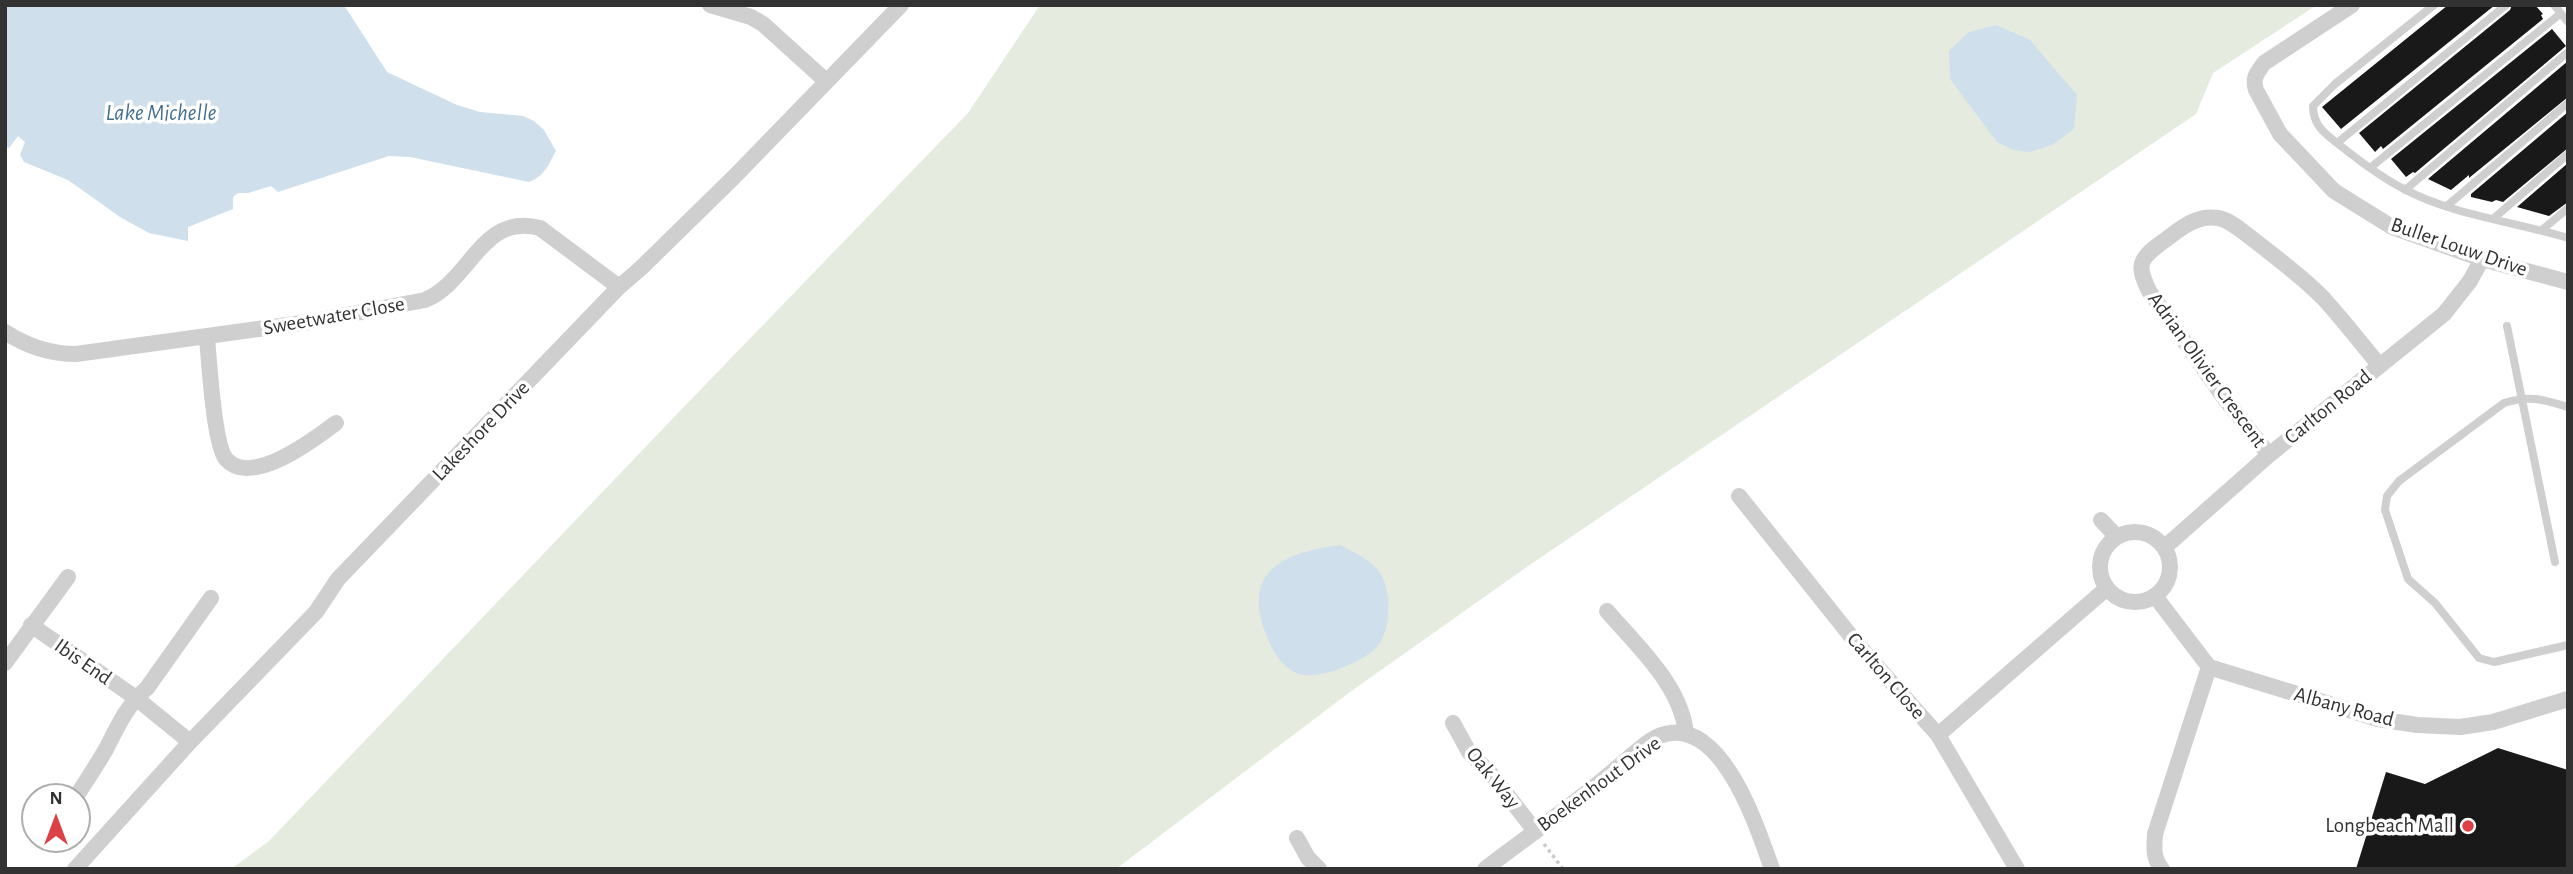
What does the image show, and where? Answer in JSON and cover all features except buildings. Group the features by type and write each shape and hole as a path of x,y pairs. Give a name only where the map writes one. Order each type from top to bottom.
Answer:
{"street":[{"path":"710,5 751,17 763,24 826,81"},
{"name":"Lakeshore Drive","path":"75,869 190,742 316,612 338,579 619,287 642,268 734,177 901,5"},
{"name":"Buller Louw Drive","path":"2352,5 2264,63 2256,75 2256,90 2280,134 2334,191 2392,227 2482,259 2568,282"},
{"name":"Adrian Olivier Crescent","path":"2269,456 2222,396 2149,291 2141,274 2141,262 2149,251 2191,222 2220,218 2241,230 2301,277 2324,299 2379,365"},
{"name":"Sweetwater Close","path":"5,332 29,345 57,354 96,352 309,322 425,300 443,290 495,233 516,225 540,228 619,287"},
{"name":"Carlton Road","path":"2165,547 2269,456 2444,314 2470,281 2482,259"},
{"path":"207,337 219,442 226,459 237,467 252,468 272,463 304,448 336,423"},
{"name":"Carlton Close","path":"1739,496 1858,645 1938,735 2017,869"},
{"path":"2101,520 2117,537"},
{"path":"2137,532 2148,534 2165,547 2171,568 2168,579 2155,596 2145,600 2124,600 2108,588 2102,578 2100,566 2102,555 2117,537 2137,532"},
{"name":"Ibis End","path":"5,663 68,577"},
{"path":"1938,735 2108,588"},
{"path":"2155,596 2209,667 2155,834 2154,852 2162,869"},
{"name":"Ibis End","path":"85,783 135,698 147,688 211,598"},
{"path":"1607,611 1643,652 1670,689 1685,721 1686,734"},
{"name":"Ibis End","path":"31,625 135,698 190,742"},
{"name":"Albany Road","path":"2209,667 2378,719 2417,725 2460,727 2493,722 2568,699"},
{"name":"Oak Way","path":"1453,723 1469,752 1491,774 1535,831"},
{"name":"Boekenhout Drive","path":"1485,869 1658,737 1686,734 1707,745 1720,759 1746,801 1772,869"},
{"path":"1297,838 1308,858 1320,869"}],"lane":[{"path":"2434,5 2335,84 2313,106 2313,118 2320,130 2370,168 2405,190 2493,219 2568,238"},
{"path":"2337,143 2506,5"},
{"path":"2554,5 2568,22"},
{"path":"2370,168 2560,14"},
{"path":"2405,190 2568,52"},
{"path":"2448,205 2568,103"},
{"path":"2493,219 2568,155"},
{"path":"2542,230 2568,208"},
{"path":"2507,326 2555,562"},
{"path":"2568,407 2539,398 2521,398 2504,403 2399,481 2387,496 2385,510 2408,579 2435,603 2479,658 2494,662 2568,645"}],"path":[{"path":"1535,831 1563,869"}],"shaded area":[{"path":"1040,5 2317,5 2213,73 2196,114 1531,564 1350,692 1116,869 231,869 269,841 968,113"}],"water":[{"name":"Lake Michelle","path":"5,5 344,5 387,72 457,105 480,112 523,116 534,121 544,130 556,151 542,173 529,182 410,157 389,156 278,192 271,186 238,193 233,197 233,209 188,227 188,241 149,233 120,217 68,180 24,162 20,155 25,142 18,136 9,148 5,146"},
{"path":"1996,25 2030,40 2077,95 2074,129 2052,145 2030,152 2013,150 1997,142 1950,79 1949,51 1969,32"},
{"path":"1340,545 1368,561 1381,575 1387,594 1387,626 1380,643 1364,657 1327,673 1303,675 1289,668 1274,651 1260,612 1259,595 1264,580 1273,568 1302,553"}],"place":[{"name":"Longbeach Mall","path":"2468,826"}]}
